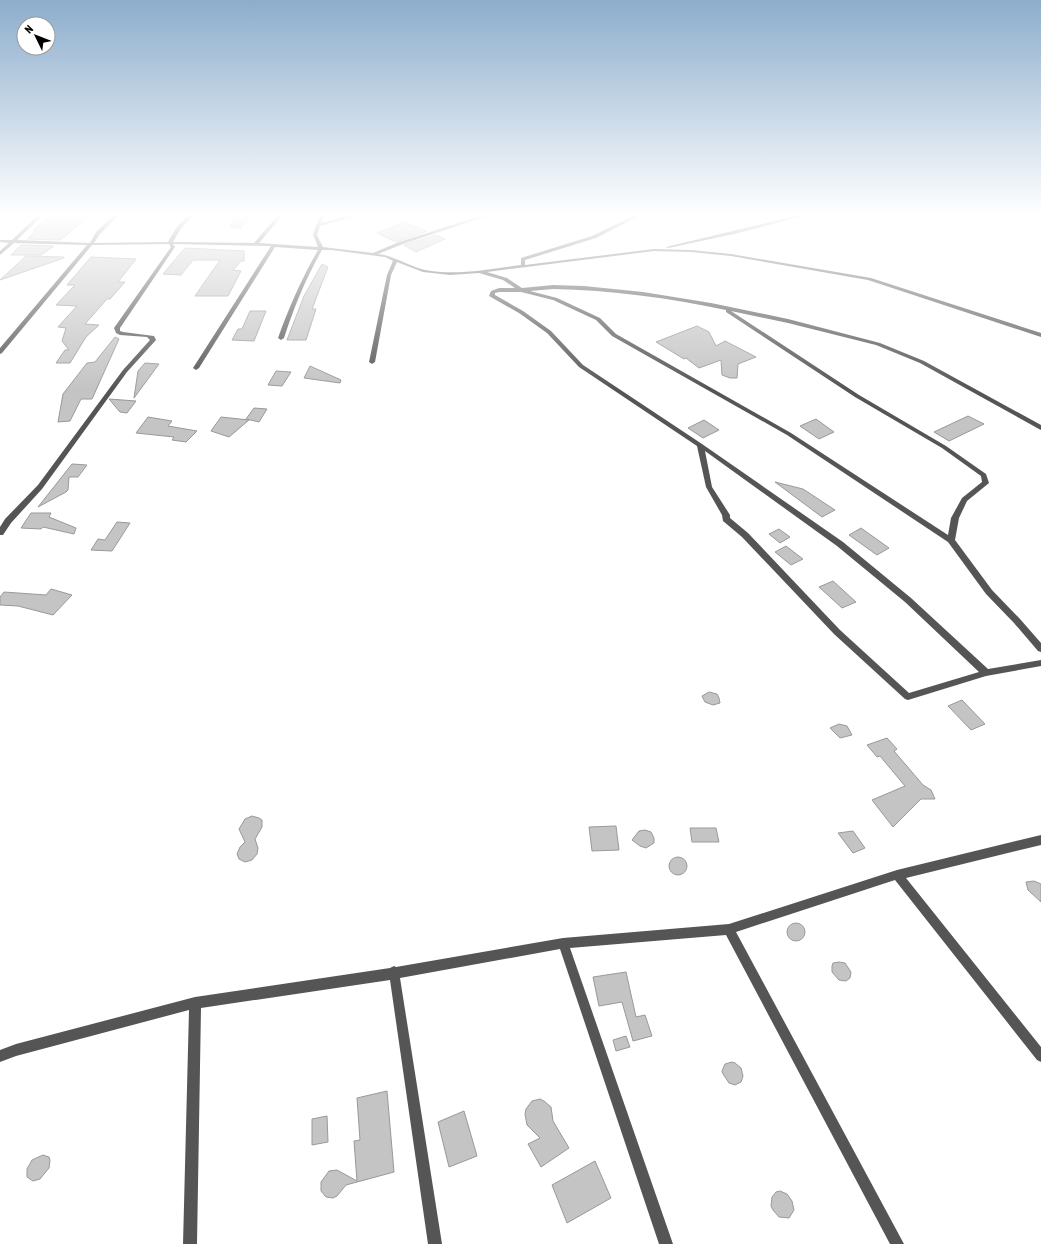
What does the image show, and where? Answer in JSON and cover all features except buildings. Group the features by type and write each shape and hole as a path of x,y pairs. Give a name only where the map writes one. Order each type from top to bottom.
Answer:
{"street":[{"path":"0,352 67,273"},
{"path":"0,533 8,521 40,487 125,371 153,340 152,337 147,335 122,334 118,332 117,328 155,273"},
{"path":"196,368 256,273"},
{"path":"281,338 306,273"},
{"path":"372,362 390,273"},
{"path":"441,273 459,273"},
{"path":"485,273 505,279 521,290 555,299 598,319 614,335 789,434 951,540 989,592 1018,621 1041,649"},
{"path":"835,273 869,279 1041,335"},
{"path":"986,673 908,600 840,544 634,400 581,366 549,332 522,312 492,296 493,292 499,290 521,290 552,287 584,288 643,294 723,307 878,344 922,362 1041,428"},
{"path":"723,307 858,396 944,447 984,475 986,483 964,500 955,518 951,540"},
{"path":"700,446 709,487 726,515 726,519 744,535 837,632 908,697 986,673 1041,663"},
{"path":"0,1056 16,1050 195,1003 362,979 394,972 563,943 729,929 897,875 1041,840"},
{"path":"897,875 1041,1056"},
{"path":"729,929 897,1244"},
{"path":"563,943 666,1244"},
{"path":"394,972 435,1244"},
{"path":"190,1244 195,1003"}]}
